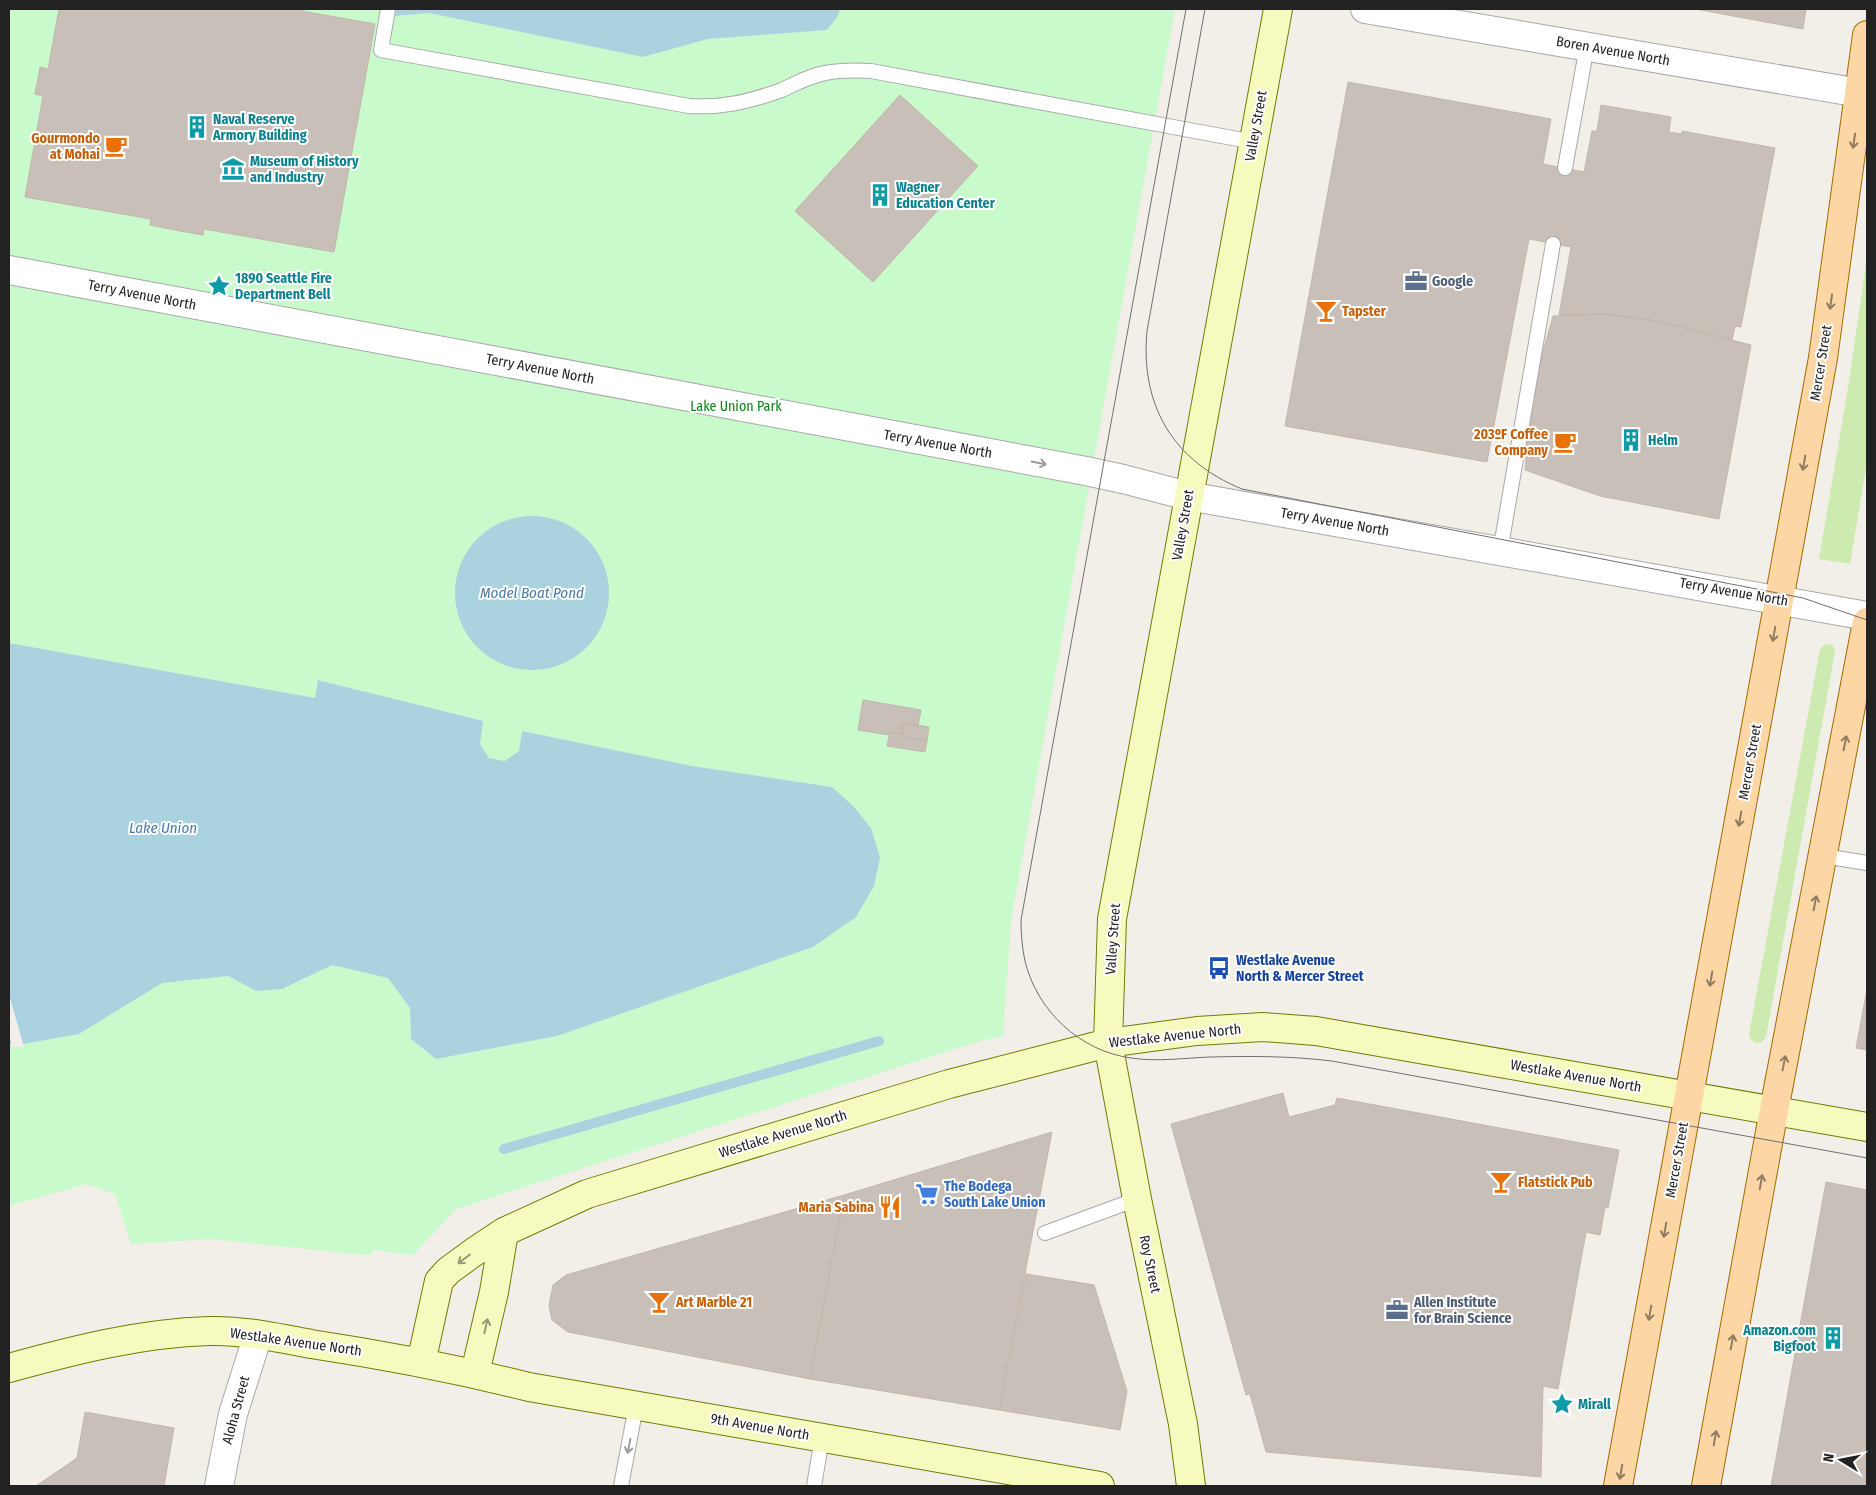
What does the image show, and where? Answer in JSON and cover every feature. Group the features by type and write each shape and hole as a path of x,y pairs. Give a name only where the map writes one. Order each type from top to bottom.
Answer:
{"main road":[{"name":"Valley Street","path":"1108,1043 1112,919 1278,9"},
{"name":"Mercer Street","path":"1618,1486 1823,358 1867,35"},
{"path":"1706,1486 1774,1110 1824,856 1867,622"},
{"name":"Westlake Avenue North","path":"9,1368 64,1353 126,1340 210,1331 258,1335 421,1362 439,1281 448,1271 504,1232 587,1194 949,1084 1108,1043 1196,1031 1263,1027 1316,1031 1867,1127"},
{"name":"Roy Street","path":"1108,1043 1137,1199 1183,1424 1191,1486"},
{"path":"475,1373 494,1292 504,1232"},
{"name":"9th Avenue North","path":"421,1362 530,1387 1100,1486"}],"street":[{"name":"Boren Avenue North","path":"1365,9 1860,93"},
{"name":"Terry Avenue North","path":"9,270 1123,478 1188,496 1500,552 1780,599 1867,616"},
{"name":"Aloha Street","path":"219,1486 233,1414 258,1335"}],"lane":[{"path":"388,9 381,50 689,106 724,107 741,103 779,90 800,80 824,73 847,70 871,71 1254,142"},
{"path":"1566,168 1587,46"},
{"path":"1500,552 1553,244"},
{"path":"1824,856 1867,863"},
{"path":"1045,1233 1137,1199"},
{"path":"621,1486 636,1406"},
{"path":"814,1486 822,1438"}],"green space":[{"name":"Lake Union Park","path":"9,9 396,9 395,16 429,13 643,57 708,39 827,30 838,16 840,9 1175,9 1011,921 1003,1036 980,1041 456,1209 413,1255 373,1250 370,1255 366,1255 209,1239 131,1244 115,1194 86,1184 9,1206 9,1044 23,1044 79,1034 161,983 228,976 256,991 282,989 332,965 388,978 410,1008 411,1039 436,1059 557,1036 813,947 832,787 692,766 522,731 519,751 506,761 489,758 480,744 483,721 318,680 315,698 9,643"},
{"path":"1867,257 1867,462 1850,564 1819,559 1849,381"},
{"path":"1829,644 1833,646 1835,651 1766,1037 1762,1042 1756,1043 1751,1040 1749,1034 1820,649 1824,645"}],"water":[{"path":"396,9 840,9 838,16 827,30 708,39 643,57 429,13 395,16"},
{"name":"Model Boat Pond","path":"532,516 561,522 575,529 586,539 596,550 603,564 609,593 603,622 596,636 586,647 575,657 561,664 532,670 503,664 489,657 478,647 468,636 461,622 455,593 461,564 468,550 478,539 489,529 503,522"},
{"name":"Lake Union","path":"9,643 315,698 318,680 483,721 480,744 489,758 505,761 519,751 522,731 692,766 832,787 854,807 871,828 880,858 874,886 856,917 813,947 557,1036 436,1059 411,1039 410,1008 388,978 332,965 282,989 256,991 228,976 162,983 79,1034 23,1044 9,1044"}],"pier":[{"path":"9,998 24,1047 12,1047 9,1032"}],"building":[{"name":"Naval Reserve Armory Building","path":"59,9 291,9 375,24 334,252 204,229 203,235 180,231 150,225 151,219 25,197 43,96 35,94 40,67 48,69"},
{"path":"1696,9 1806,9 1803,29"},
{"name":"Google","path":"1348,82 1551,119 1543,164 1584,172 1592,131 1597,131 1601,105 1671,117 1669,132 1682,134 1682,131 1775,148 1741,327 1735,326 1732,340 1657,321 1605,314 1559,315 1571,247 1529,239 1487,462 1285,426"},
{"name":"Wagner Education Center","path":"900,95 978,166 873,282 795,211"},
{"name":"Helm","path":"1605,314 1657,321 1751,345 1719,519 1600,496 1525,470 1530,410 1539,365 1553,316"},
{"path":"863,700 921,710 918,726 904,723 902,734 890,732 889,735 858,730"},
{"path":"904,723 929,727 927,741 902,737"},
{"path":"890,732 902,734 902,737 927,741 925,752 887,746"},
{"path":"1867,989 1867,1050 1856,1048"},
{"name":"Allen Institute for Brain Science","path":"1283,1093 1289,1117 1335,1105 1337,1098 1619,1150 1608,1208 1605,1207 1600,1235 1586,1232 1558,1389 1543,1386 1541,1477 1266,1452 1250,1394 1246,1395 1171,1124"},
{"path":"1052,1132 999,1410 810,1379 844,1195"},
{"name":"Amazon.com Bigfoot","path":"1826,1182 1867,1190 1867,1486 1771,1486"},
{"path":"844,1195 810,1379 568,1332 552,1320 549,1306 553,1285 566,1275"},
{"path":"1026,1274 1094,1285 1127,1391 1120,1430 999,1410"},
{"path":"85,1412 174,1428 164,1486 36,1486 77,1458"}],"waterway":[{"path":"504,1149 879,1041"}],"tram line":[{"path":"1186,9 1021,920 1025,961 1039,996 1063,1026 1078,1037 1112,1054 1131,1058 1161,1060 1256,1057 1332,1061 1867,1158"},
{"path":"1205,9 1147,331 1146,358 1149,383 1156,406 1166,427 1180,446 1197,463 1218,477 1242,489 1803,598 1867,620"}],"place":[{"name":"Naval Reserve Armory Building","path":"197,127"},
{"name":"Gourmondo at Mohai","path":"116,146"},
{"name":"Museum of History and Industry","path":"233,169"},
{"name":"Wagner Education Center","path":"880,195"},
{"name":"Google","path":"1416,281"},
{"name":"1890 Seattle Fire Department Bell","path":"219,286"},
{"name":"Tapster","path":"1326,311"},
{"name":"Helm","path":"1631,440"},
{"name":"203ºF Coffee Company","path":"1565,442"},
{"name":"Westlake Avenue North & Mercer Street","path":"1219,968"},
{"name":"Flatstick Pub","path":"1501,1182"},
{"name":"The Bodega South Lake Union","path":"927,1194"},
{"name":"Maria Sabina","path":"890,1207"},
{"name":"Art Marble 21","path":"659,1302"},
{"name":"Allen Institute for Brain Science","path":"1397,1310"},
{"name":"Amazon.com Bigfoot","path":"1833,1338"},
{"name":"Mirall","path":"1562,1404"}]}
